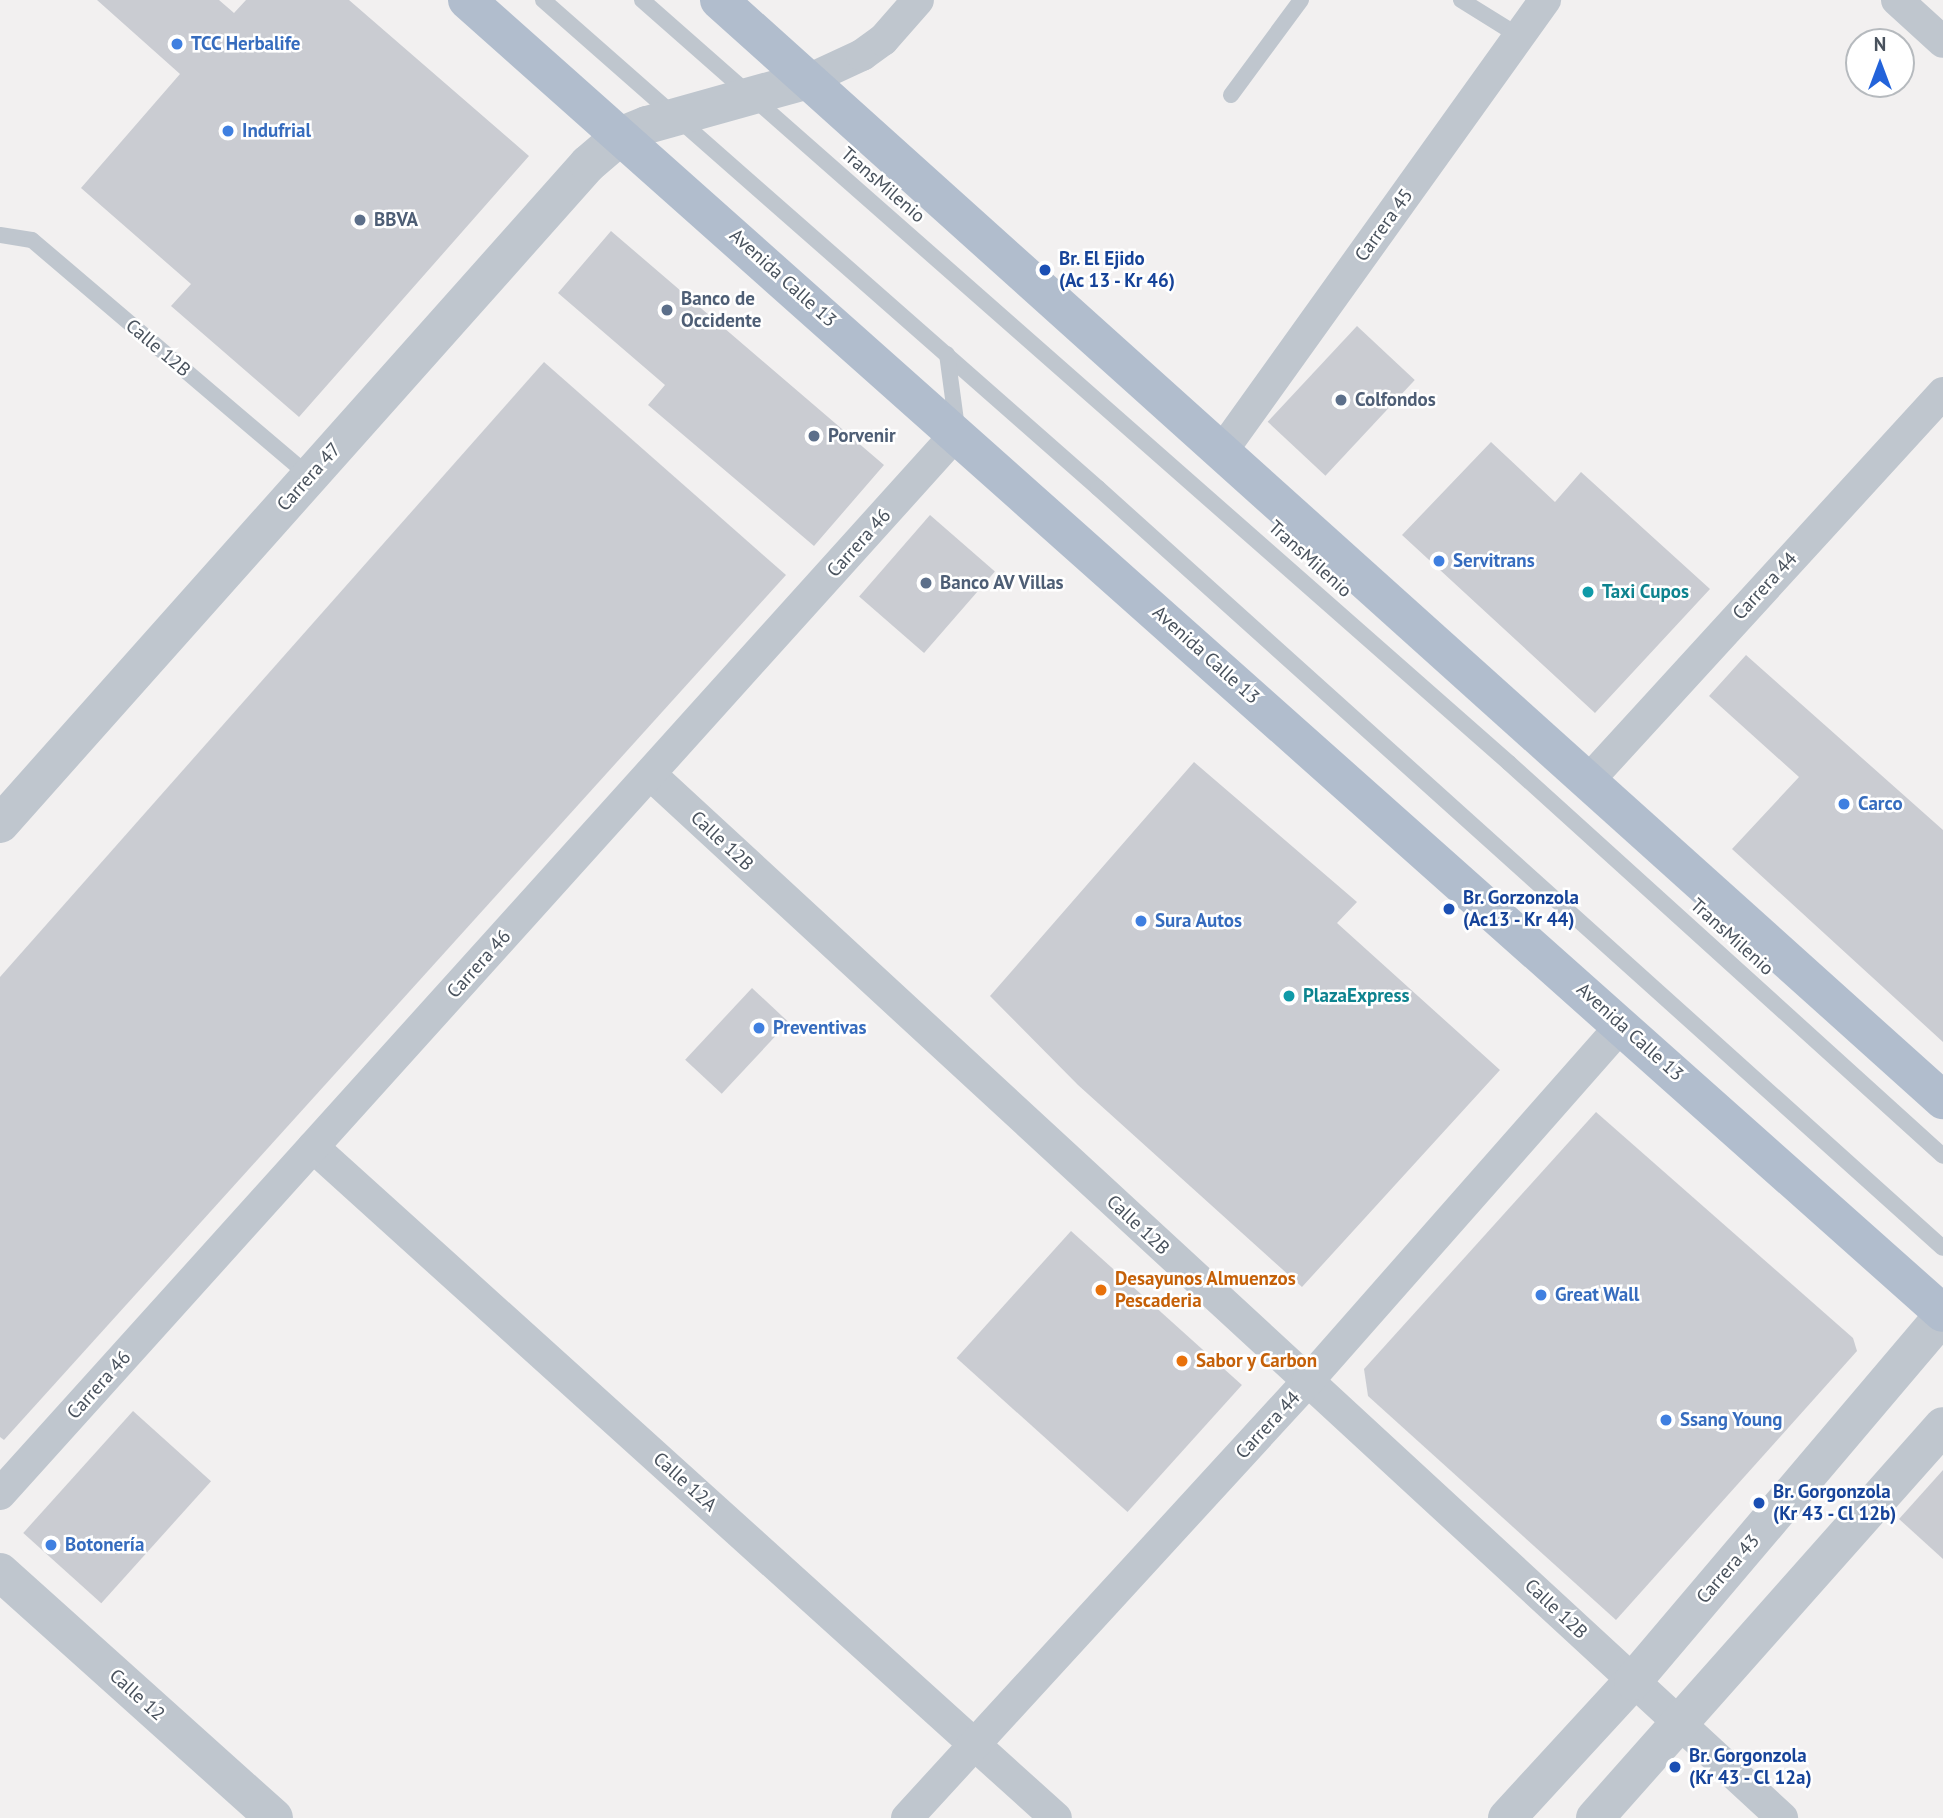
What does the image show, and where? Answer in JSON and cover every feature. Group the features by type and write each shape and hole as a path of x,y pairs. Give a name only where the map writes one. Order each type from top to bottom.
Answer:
{"main road":[{"name":"Avenida Calle 13","path":"467,0 1622,1025 1943,1314"},
{"path":"719,0 1943,1100"}],"street":[{"path":"622,135 675,116 836,71 862,55 918,0"},
{"name":"Carrera 45","path":"1222,451 1545,0"},
{"path":"1898,0 1943,42"},
{"name":"Carrera 47","path":"0,824 587,164 622,135"},
{"name":"Carrera 44","path":"1588,781 1943,393"},
{"name":"Carrera 46","path":"0,1494 957,433"},
{"name":"Calle 12B","path":"650,774 1782,1818"},
{"name":"Carrera 44","path":"907,1818 1308,1381 1622,1025"},
{"name":"Calle 12A","path":"313,1147 1056,1818"},
{"name":"Carrera 43","path":"1507,1818 1633,1681 1943,1314"},
{"path":"1595,1818 1943,1426"},
{"name":"Calle 12","path":"0,1572 274,1818"}],"lane":[{"path":"543,0 947,354 1943,1248"},
{"name":"TransMilenio","path":"642,0 1478,736 1943,1156"},
{"path":"1231,95 1301,0"},
{"path":"1461,0 1520,36"},
{"name":"Calle 12B","path":"0,235 32,240 310,476"},
{"path":"947,354 957,433"}],"building":[{"path":"97,0 219,0 234,13 246,0 349,0 529,156 299,417 171,306 191,284 81,188 180,74"},
{"path":"611,231 884,465 814,546 648,405 665,385 558,293"},
{"name":"Colfondos","path":"1357,326 1415,380 1325,476 1268,422"},
{"path":"544,362 786,575 4,1440 0,1437 0,977"},
{"name":"Taxi Cupos","path":"1491,442 1555,502 1581,472 1710,589 1595,713 1402,535"},
{"name":"Banco AV Villas","path":"930,515 995,571 924,653 859,597"},
{"name":"Carco","path":"1746,655 1943,830 1943,1042 1732,849 1799,777 1709,696"},
{"name":"PlazaExpress","path":"1194,762 1357,902 1337,923 1500,1070 1302,1287 1078,1085 990,996"},
{"path":"752,988 789,1022 722,1094 685,1060"},
{"path":"1596,1112 1853,1338 1857,1351 1616,1620 1368,1396 1364,1369"},
{"path":"1071,1231 1242,1385 1128,1512 957,1358"},
{"path":"133,1411 211,1481 101,1603 23,1533"},
{"path":"1943,1470 1943,1559 1899,1519"}],"place":[{"name":"TCC Herbalife","path":"177,44"},
{"name":"Indufrial","path":"228,131"},
{"name":"BBVA","path":"360,220"},
{"name":"Br. El Ejido (Ac 13 - Kr 46)","path":"1045,270"},
{"name":"Banco de Occidente","path":"667,310"},
{"name":"Colfondos","path":"1341,400"},
{"name":"Porvenir","path":"814,436"},
{"name":"Servitrans","path":"1439,561"},
{"name":"Banco AV Villas","path":"926,583"},
{"name":"Taxi Cupos","path":"1588,592"},
{"name":"Carco","path":"1844,804"},
{"name":"Br. Gorzonzola (Ac13 - Kr 44)","path":"1449,909"},
{"name":"Sura Autos","path":"1141,921"},
{"name":"PlazaExpress","path":"1289,996"},
{"name":"Preventivas","path":"759,1028"},
{"name":"Desayunos Almuenzos Pescaderia","path":"1101,1290"},
{"name":"Great Wall","path":"1541,1295"},
{"name":"Sabor y Carbon","path":"1182,1361"},
{"name":"Ssang Young","path":"1666,1420"},
{"name":"Br. Gorgonzola (Kr 43 - Cl 12b)","path":"1759,1503"},
{"name":"Botonería","path":"51,1545"},
{"name":"Br. Gorgonzola (Kr 43 - Cl 12a)","path":"1675,1767"}]}
